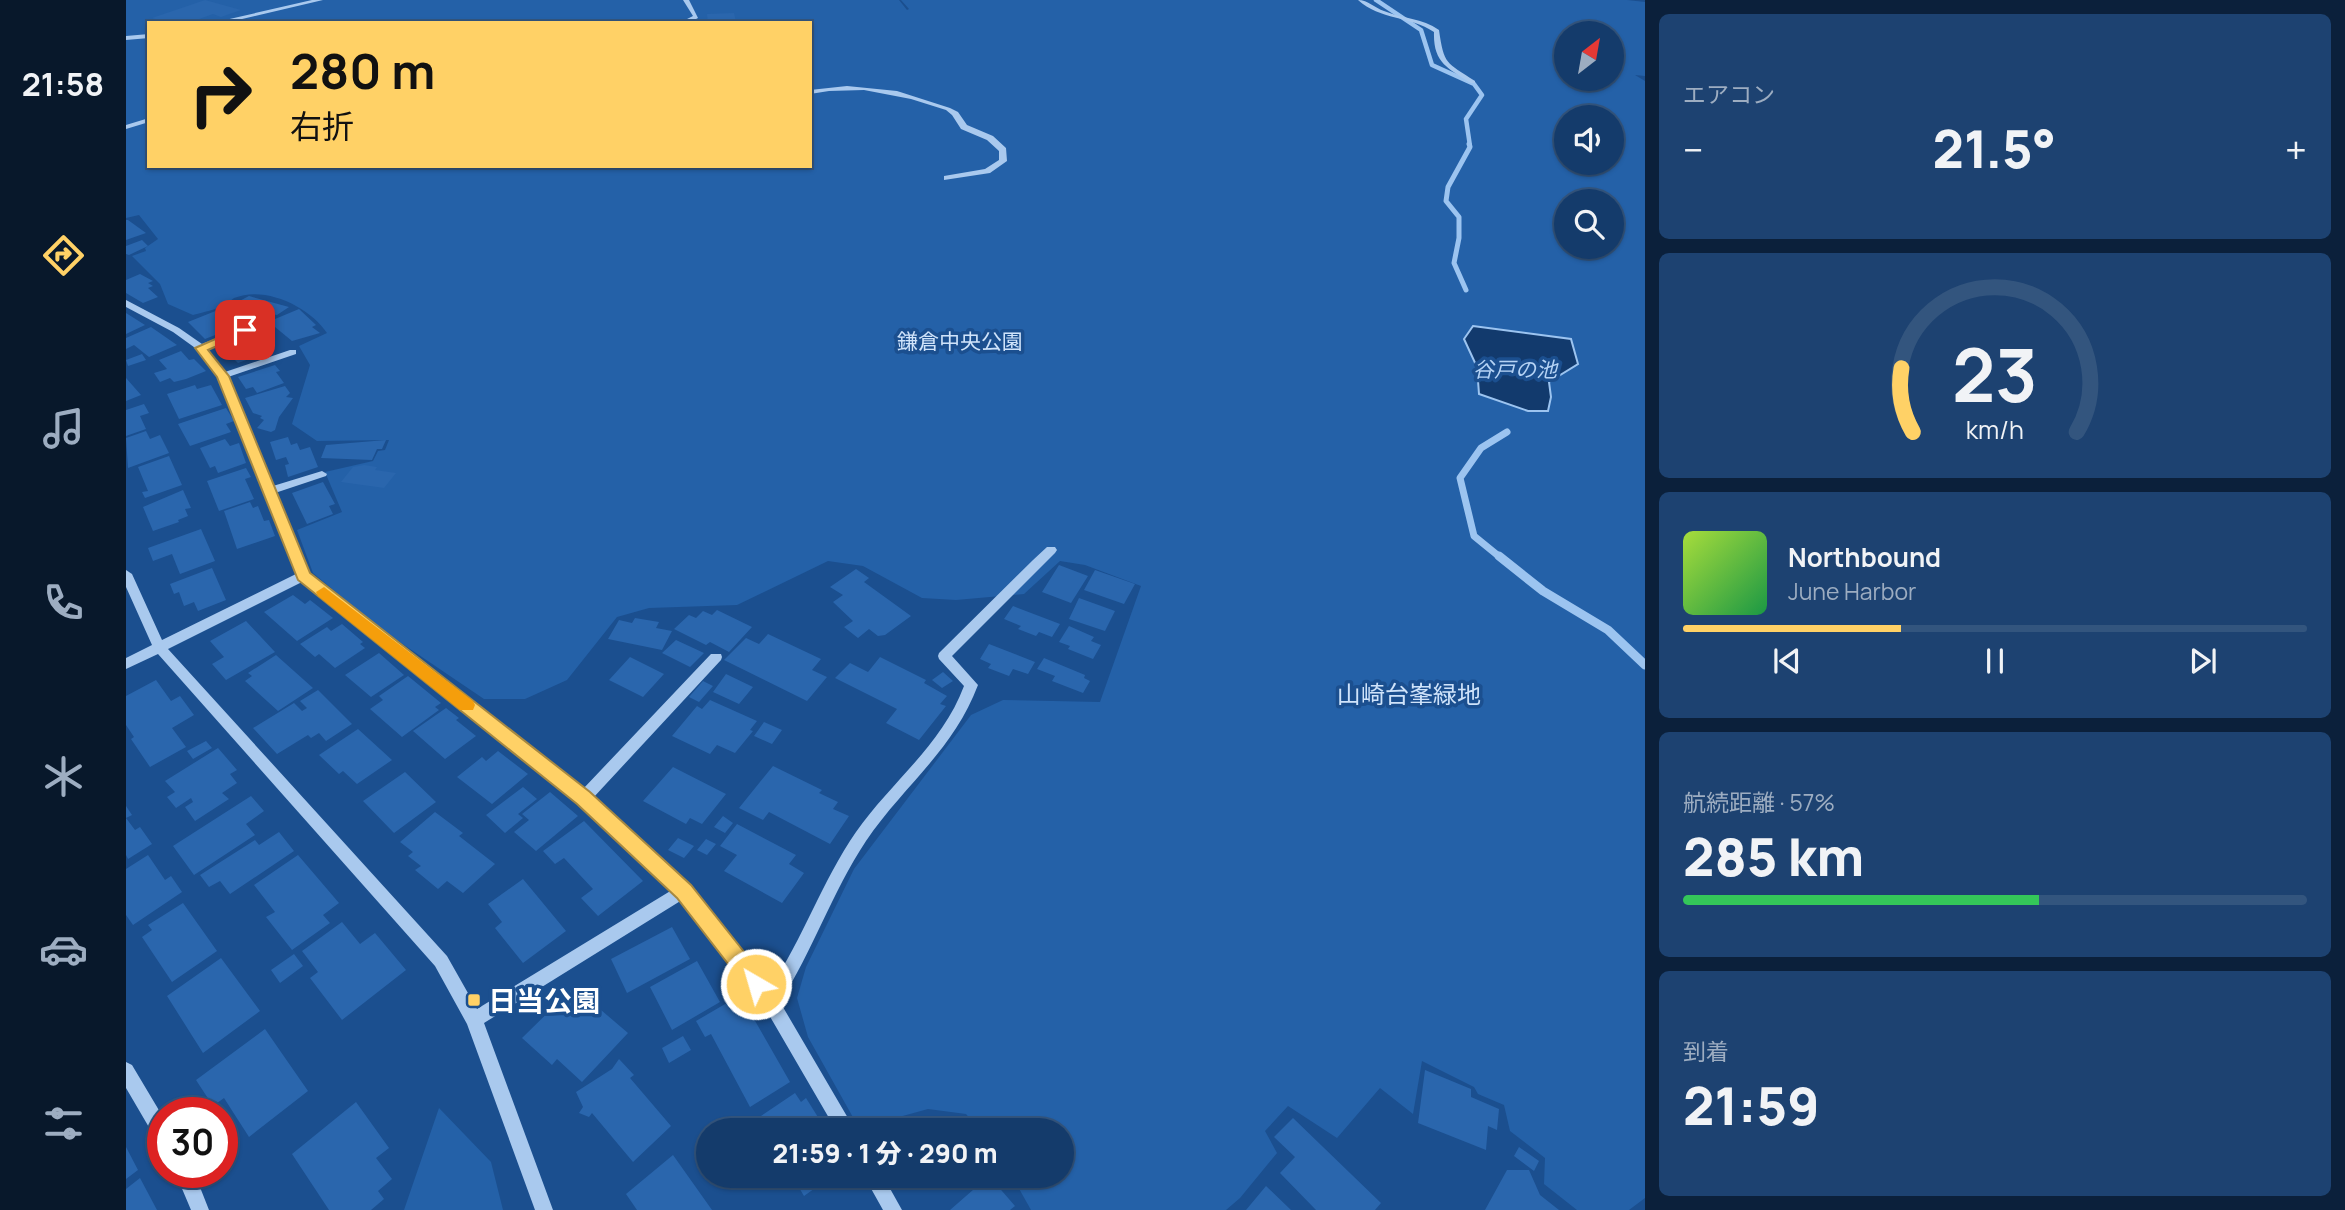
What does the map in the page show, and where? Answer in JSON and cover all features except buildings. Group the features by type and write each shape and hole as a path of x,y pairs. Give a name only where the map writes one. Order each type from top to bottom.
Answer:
{"street":[{"path":"224,21 320,0"},
{"path":"686,0 696,17 687,21"},
{"path":"1361,0 1391,16 1415,19 1437,31 1435,47 1440,58 1473,82"},
{"path":"126,38 147,36"},
{"path":"812,92 846,87 896,92 948,109 964,127 989,138 1003,150 1003,161 993,169 947,178"},
{"path":"126,127 147,121"},
{"path":"126,303 201,348 223,376 303,576 584,798 684,891 771,1002 839,1118"},
{"path":"201,348 245,330"},
{"path":"223,376 293,352"},
{"path":"269,491 322,474"},
{"path":"771,1002 792,973 839,876 862,836 917,771 965,707 971,685 944,656 999,603 1018,579 1051,550"},
{"path":"126,573 159,647 441,961 474,1020 544,1210"},
{"path":"126,664 303,576"},
{"path":"584,798 716,657"},
{"path":"474,1020 684,891"},
{"path":"126,1071 147,1107"},
{"path":"192,1188 200,1210"},
{"path":"880,1188 893,1210"}],"green space":[{"path":"126,0 899,0 907,10 909,9 901,0 1645,2 1645,76 1635,75 1645,81 1645,1198 1629,1210 1577,1210 1544,1184 1545,1158 1510,1131 1504,1105 1478,1094 1474,1087 1422,1061 1413,1114 1380,1088 1337,1138 1288,1106 1265,1131 1277,1153 1240,1198 1226,1210 1031,1210 1019,1188 1074,1188 1074,1118 970,1118 966,1114 928,1109 895,1118 853,1118 808,1037 797,998 806,967 854,869 971,715 1003,700 1100,702 1141,586 1085,565 1060,561 1024,594 956,600 922,598 863,566 828,561 737,605 649,608 617,617 567,680 525,699 484,699 382,630 313,573 297,530 342,512 325,472 373,461 378,451 385,450 389,440 317,441 292,424 310,365 299,346 327,333 319,323 298,307 259,294 234,298 218,308 193,315 168,304 160,284 132,256 146,251 145,248 158,239 139,215 126,218"},
{"path":"439,1108 491,1162 503,1210 404,1210"}],"water":[{"name":"谷戸の池","path":"1473,326 1571,339 1578,364 1549,382 1551,397 1548,411 1528,411 1479,394 1477,367 1464,339"}],"waterway":[{"path":"1376,0 1421,30 1432,65 1474,84 1482,95 1466,119 1470,146"},
{"path":"1466,290 1454,263 1459,238 1459,217 1446,201 1448,187 1470,147 1469,144"},
{"path":"1501,558 1474,536 1460,478 1481,448 1507,432"},
{"path":"1499,556 1543,591 1608,630 1645,665"}],"slow traffic":[{"path":"324,592 466,705"}],"place":[{"name":"日当公園","path":"474,1000"}],"route":[{"path":"245,330 201,348 223,376 303,576 584,798 684,891 756,984"}],"park label":[{"name":"鎌倉中央公園","path":"960,341"},
{"name":"山崎台峯緑地","path":"1409,693"}]}
